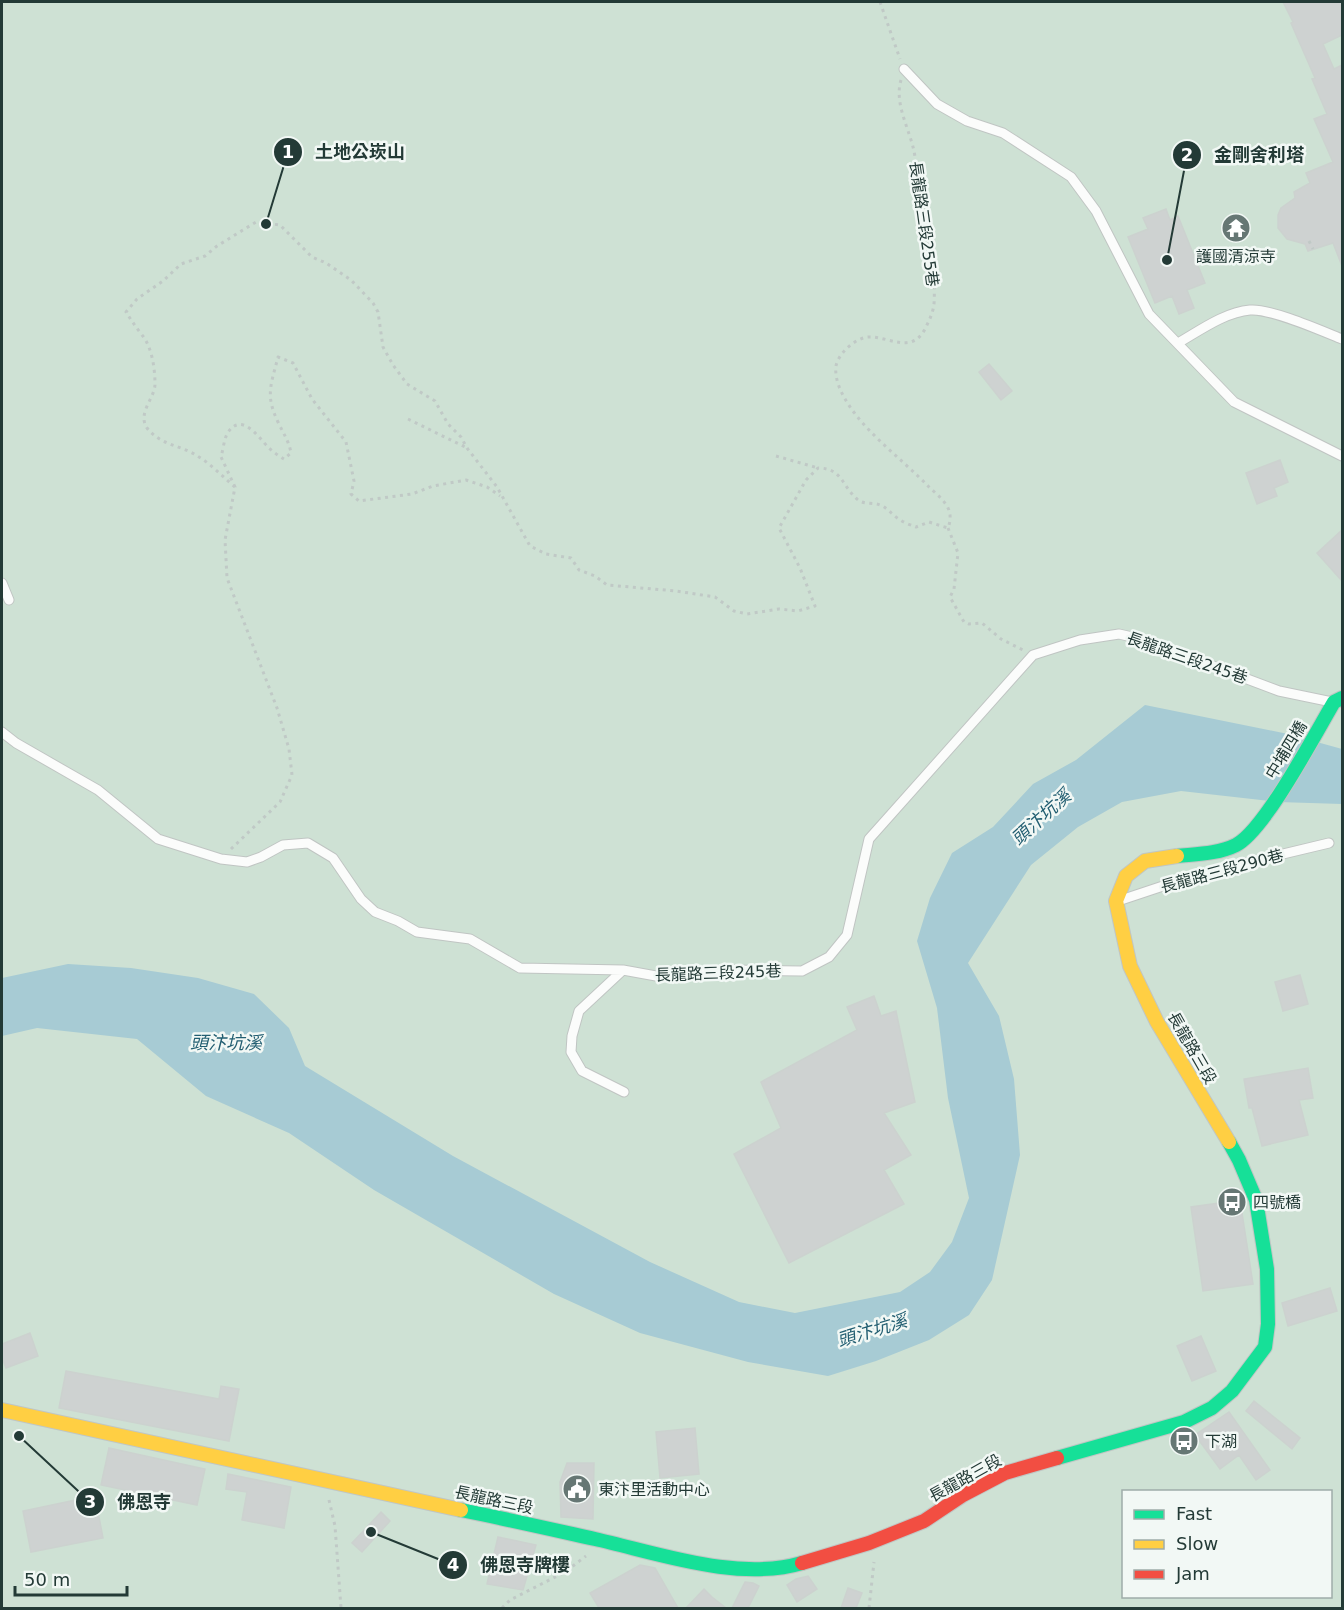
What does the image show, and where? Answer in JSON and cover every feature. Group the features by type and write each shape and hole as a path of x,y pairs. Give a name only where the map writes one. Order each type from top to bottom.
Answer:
{"main road":[{"name":"中埔四橋","path":"1116,901 1126,876 1145,861 1215,852 1236,844 1255,829 1338,700"},
{"name":"長龍路三段","path":"2,1410 605,1541 668,1557 726,1567 766,1569 795,1565 868,1543 924,1521 1005,1473 1184,1422 1212,1408 1232,1391 1265,1347 1268,1324 1267,1269 1256,1200 1239,1160 1157,1022 1130,966 1116,901"}],"lane":[{"path":"904,69 937,104 968,121 1003,133 1071,177 1096,211 1149,314 1234,402 1342,456"},
{"path":"1178,342 1226,318 1249,310 1266,311 1342,339"},
{"path":"2,583 9,600"},
{"name":"長龍路三段245巷","path":"2,732 16,743 98,790 158,839 221,859 247,862 283,845 308,843 333,858 361,899 375,912 417,932 470,939 520,968 623,970 656,976 731,970 802,971 829,957 848,935 869,839 1033,655 1080,640 1119,634 1141,639 1279,691 1338,700"},
{"name":"長龍路三段290巷","path":"1116,901 1199,874 1329,843"},
{"path":"623,970 579,1011 572,1036 572,1052 582,1071 624,1092"}],"path":[{"name":"長龍路三段255巷","path":"880,2 904,69 899,87 913,149 930,248 934,273 934,305 931,317 918,339 910,343 869,337 858,339 841,355 836,365 837,379 841,390 860,420 916,472 947,507 950,519 948,528 958,553 954,589 950,597 964,622 982,623 1001,639 1033,655"},
{"path":"235,487 201,458 184,447 167,445 146,427 144,415 155,387 151,357 144,336 126,312 137,299 163,281 181,264 205,256 256,222 280,225 312,257 326,263 351,280 373,303 378,312 383,347 393,365 407,384 435,401 448,424 461,437 497,487 530,546 546,554 571,558 579,570 595,576 607,585 715,597 734,611 747,614 779,609 798,611 815,606 808,584 779,528 806,480 818,468"},
{"path":"1309,241 1312,249"},
{"path":"221,859 280,802 292,776 289,749 277,708 227,578 225,540 235,487 221,458 228,434 233,428 242,425 255,429 269,449 284,459 291,453 290,445 277,421 268,397 278,357 293,363 312,399 346,442 354,482 351,494 359,501 412,494 433,486 466,480 488,487 502,497"},
{"path":"408,419 467,448"},
{"path":"776,456 818,468 828,468 836,472 857,499 879,504 898,519 916,527 929,522 948,528"},
{"path":"323,1479 335,1526 340,1608"},
{"path":"502,1608 510,1600 565,1572 605,1541"},
{"path":"868,1543 874,1558 869,1608"}],"green space":[{"path":"2,2 1342,2 1342,1608 2,1608"}],"water":[{"name":"頭汴坑溪","path":"1145,705 1288,734 1342,749 1342,804 1278,802 1181,791 1122,802 1078,827 1031,865 968,963 999,1016 1014,1079 1020,1155 992,1280 969,1315 929,1340 876,1361 828,1376 748,1362 640,1333 554,1294 374,1190 289,1133 206,1096 137,1039 37,1028 2,1036 2,978 68,964 131,968 198,978 254,994 289,1028 305,1066 453,1156 650,1262 739,1302 795,1313 900,1292 930,1272 952,1242 969,1198 948,1098 937,1008 917,941 930,898 952,853 993,827 1033,784 1076,760"}],"building":[{"path":"1283,2 1342,2 1342,35 1323,44 1334,69 1342,65 1342,266 1333,243 1308,251 1305,244 1287,239 1278,228 1278,215 1281,208 1295,198 1294,192 1310,183 1306,173 1333,162 1314,119 1327,114 1312,79 1315,78 1291,23 1293,22"},
{"path":"1166,209 1170,220 1178,216 1205,283 1187,290 1194,308 1179,314 1172,296 1155,303 1128,237 1148,229 1143,218"},
{"path":"989,364 1012,391 1001,400 979,372"},
{"path":"1280,460 1288,482 1274,488 1277,496 1257,504 1246,473"},
{"path":"1342,530 1342,581 1317,553"},
{"path":"1300,975 1308,1004 1283,1011 1275,982"},
{"path":"874,996 881,1016 896,1011 915,1102 884,1113 911,1155 884,1170 904,1204 789,1263 734,1154 781,1128 761,1082 857,1030 847,1007"},
{"path":"1308,1068 1313,1098 1299,1100 1308,1135 1262,1146 1252,1108 1249,1108 1244,1079"},
{"path":"1240,1200 1253,1284 1203,1291 1191,1207"},
{"path":"1330,1288 1337,1311 1288,1326 1282,1303"},
{"path":"30,1333 38,1356 6,1368 2,1358 2,1344"},
{"path":"1201,1336 1216,1371 1192,1381 1177,1346"},
{"path":"66,1371 219,1399 221,1386 239,1389 229,1441 59,1408"},
{"path":"1254,1401 1300,1438 1292,1449 1246,1411"},
{"path":"1229,1412 1270,1470 1256,1480 1239,1455 1220,1469 1195,1435"},
{"path":"695,1428 699,1474 660,1478 656,1432"},
{"path":"109,1448 205,1469 197,1505 101,1485"},
{"name":"東汴里活動中心","path":"567,1463 594,1463 593,1519 561,1517 560,1482"},
{"path":"228,1474 291,1487 284,1528 242,1520 247,1492 226,1489"},
{"path":"95,1496 103,1538 31,1552 23,1511"},
{"path":"381,1512 390,1521 362,1552 352,1543"},
{"path":"498,1537 536,1545 523,1590 487,1584"},
{"path":"640,1565 655,1568 678,1608 599,1608 590,1593"},
{"path":"808,1576 817,1589 797,1602 787,1585 796,1579"},
{"path":"745,1582 759,1586 748,1608 732,1608"},
{"path":"848,1588 862,1593 856,1608 841,1608"},
{"path":"704,1589 712,1597 726,1608 686,1608"}],"traffic: fast":[{"path":"1177,856 1222,850 1236,845 1248,836 1275,802 1334,702 1342,698"},
{"path":"1057,1458 1184,1422 1212,1408 1232,1391 1265,1347 1268,1324 1267,1269 1256,1200 1229,1142"},
{"path":"461,1510 698,1563 752,1569 777,1568 802,1563"}],"traffic: slow":[{"path":"1177,856 1145,861 1126,876 1116,901 1130,966 1157,1022 1229,1142"},
{"path":"2,1410 461,1510"}],"traffic: jam":[{"path":"802,1563 869,1543 924,1521 963,1495 1005,1473 1057,1458"}],"place":[{"name":"土地公崁山","path":"266,224"},
{"name":"護國清涼寺","path":"1236,228"},
{"name":"金剛舍利塔","path":"1167,260"},
{"name":"四號橋","path":"1232,1202"},
{"name":"佛恩寺","path":"19,1436"},
{"name":"下湖","path":"1184,1441"},
{"name":"東汴里活動中心","path":"577,1489"},
{"name":"佛恩寺牌樓","path":"371,1532"}]}
